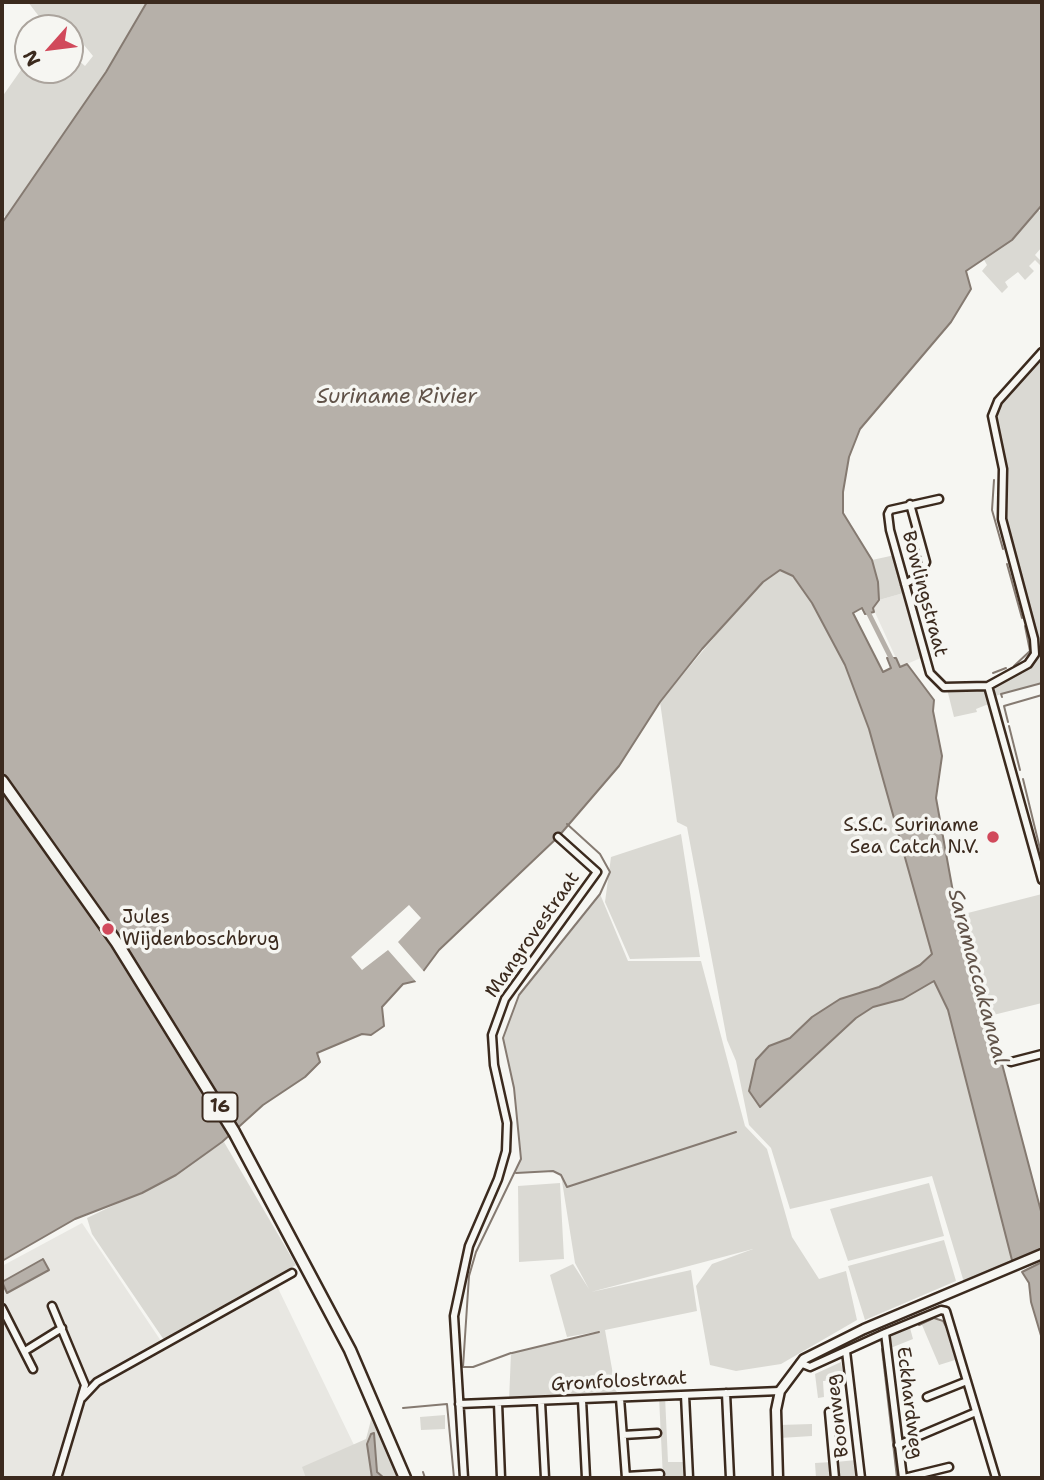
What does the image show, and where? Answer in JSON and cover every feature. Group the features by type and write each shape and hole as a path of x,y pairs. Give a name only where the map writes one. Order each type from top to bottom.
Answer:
{"main road":[{"name":"16","path":"2,781 117,943 234,1132 312,1273 405,1478"}],"street":[{"path":"1042,352 998,401 992,416 1003,469 1000,499 1004,533 1036,650 1028,664 988,686 1042,880"},
{"name":"Bowlingstraat","path":"939,499 910,504 890,510 888,514 905,584 927,666 935,681 949,688 988,686"},
{"path":"905,584 920,575 926,562 910,504"},
{"name":"Mangrovestraat","path":"464,1478 454,1316 460,1275 506,1150 506,1123 492,1053 497,1016 505,999 597,872 558,838"},
{"path":"1011,1062 1042,1054"},
{"path":"778,1478 776,1409 780,1391 800,1363 823,1347 1042,1254"},
{"path":"82,1398 97,1382 292,1273"},
{"path":"52,1306 83,1377 82,1398 57,1478"},
{"path":"2,1308 33,1369"},
{"path":"800,1363 810,1367 884,1333 940,1310 946,1311 996,1478"},
{"path":"24,1351 62,1328"},
{"name":"Eckhardweg","path":"884,1333 904,1478"},
{"name":"Boonweg","path":"846,1351 861,1478"},
{"path":"927,1397 967,1381"},
{"name":"Gronfolostraat","path":"459,1404 780,1391"},
{"path":"726,1393 730,1478"},
{"path":"685,1395 690,1478"},
{"path":"620,1398 626,1477 660,1474"},
{"path":"582,1400 586,1478"},
{"path":"541,1402 545,1478"},
{"path":"498,1403 501,1478"},
{"path":"828,1412 835,1478"},
{"path":"898,1445 975,1412"},
{"path":"622,1435 657,1433"},
{"path":"904,1478 949,1467"}],"shaded area":[{"path":"28,2 147,2 106,72 6,217 2,215 2,97 14,80 14,84 84,84 84,65 93,56 84,45 84,14 37,14"},
{"path":"1038,210 1042,213 1042,247 1035,255 1042,262 1040,265 1035,260 1029,266 1034,271 1025,280 1018,272 1005,282 1008,287 1002,293 982,271 987,265 983,258 1012,240"},
{"path":"1042,357 1042,683 995,696 995,684 1034,663 1039,645 1005,521 1006,468 994,418 998,404"},
{"path":"895,555 907,592 879,600 872,560"},
{"path":"780,570 793,576 812,603 845,665 869,729 932,954 920,965 879,987 840,999 812,1017 790,1038 769,1046 749,1092 761,1107 856,1018 873,1007 903,999 934,981 948,1010 1014,1268 966,1289 932,1176 790,1209 771,1148 749,1125 736,1061 727,1040 687,827 677,822 660,702 747,598 771,574"},
{"path":"907,592 923,657 900,667 873,608 879,600"},
{"path":"947,689 979,689 987,693 991,703 976,709 977,712 954,717"},
{"path":"681,834 700,957 630,959 605,902 611,857"},
{"path":"600,894 628,961 701,961 745,1126 767,1149 792,1237 819,1279 846,1271 857,1320 781,1364 736,1371 710,1365 696,1286 712,1264 753,1249 591,1292 691,1270 697,1311 605,1330 616,1391 622,1396 509,1401 511,1353 601,1331 567,1337 550,1275 573,1264 589,1289 575,1263 561,1175 553,1171 514,1173 521,1159 514,1088 503,1039 519,995"},
{"path":"1042,894 1042,1003 989,1016 960,915"},
{"path":"224,1142 296,1265 164,1340 92,1234 87,1218 168,1179"},
{"path":"560,1183 564,1259 519,1262 518,1186"},
{"path":"929,1183 944,1236 848,1261 830,1209"},
{"path":"82,1223 163,1344 276,1284 354,1445 365,1478 2,1478 2,1266"},
{"path":"944,1240 956,1281 865,1320 848,1266"},
{"path":"935,1319 944,1323 955,1360 939,1365 922,1325"},
{"path":"910,1328 913,1339 888,1349 886,1338"},
{"path":"841,1362 844,1380 823,1381 824,1397 818,1398 815,1374"},
{"path":"665,1396 668,1462 685,1462 686,1477 663,1478 659,1397"},
{"path":"445,1415 445,1429 421,1430 420,1417"},
{"path":"372,1416 403,1478 306,1478 302,1467 366,1439"},
{"path":"812,1424 812,1436 780,1438 779,1425"},
{"path":"856,1460 858,1476 838,1478 836,1462"},
{"path":"832,1462 834,1478 816,1478 815,1463"}],"water":[{"name":"Suriname Rivier","path":"147,2 1042,2 1042,205 1012,240 966,271 971,289 951,322 860,429 849,457 843,492 843,513 872,560 878,582 879,600 873,608 874,612 865,614 862,608 853,613 883,672 891,668 887,658 896,658 900,667 907,664 934,700 933,711 942,756 936,798 955,903 965,924 1042,1215 1042,1252 1014,1268 948,1010 934,981 903,999 873,1007 856,1018 760,1107 749,1091 756,1060 769,1046 790,1038 812,1017 840,999 879,987 920,965 932,954 869,729 845,665 812,603 793,576 780,570 763,582 702,649 660,702 619,766 558,837 439,950 416,981 403,984 382,1007 384,1026 371,1035 362,1034 317,1053 320,1062 305,1077 263,1105 222,1142 176,1175 142,1193 75,1219 2,1261 2,223 106,72"},
{"path":"43,1259 49,1270 7,1293 2,1282"},
{"path":"1042,1262 1042,1339 1031,1302 1029,1283 1022,1272"},
{"path":"374,1433 377,1472 384,1478 372,1478 367,1444"}],"pier":[{"path":"409,905 421,918 398,942 427,975 418,984 388,950 362,970 351,957"}],"waterway":[{"path":"994,480 992,510 1003,549"},
{"path":"1007,564 1022,618"},
{"path":"866,608 893,662"},
{"path":"1014,666 1030,651 1025,626"},
{"path":"993,673 1006,668"},
{"path":"1002,697 1001,694 1042,683"},
{"path":"1004,706 1042,695"},
{"path":"1004,706 1008,722"},
{"path":"1009,726 1020,770"},
{"path":"1023,779 1042,857"},
{"path":"511,1353 473,1367 463,1367 469,1276 476,1252 521,1159 514,1088 503,1038 519,995 600,894 610,872 600,854 567,824"},
{"path":"516,1173 553,1171 561,1175 567,1187 736,1132"},
{"path":"919,1325 934,1318 943,1321 947,1328"},
{"path":"512,1353 599,1332"},
{"path":"882,1349 897,1478"},
{"path":"403,1408 447,1404 454,1478"},
{"path":"423,1472 425,1478"}],"place":[{"name":"S.S.C. Suriname Sea Catch N.V.","path":"993,837"},
{"name":"Jules Wijdenboschbrug","path":"108,929"}],"water label":[{"name":"Saramaccakanaal","path":"977,977"}]}
